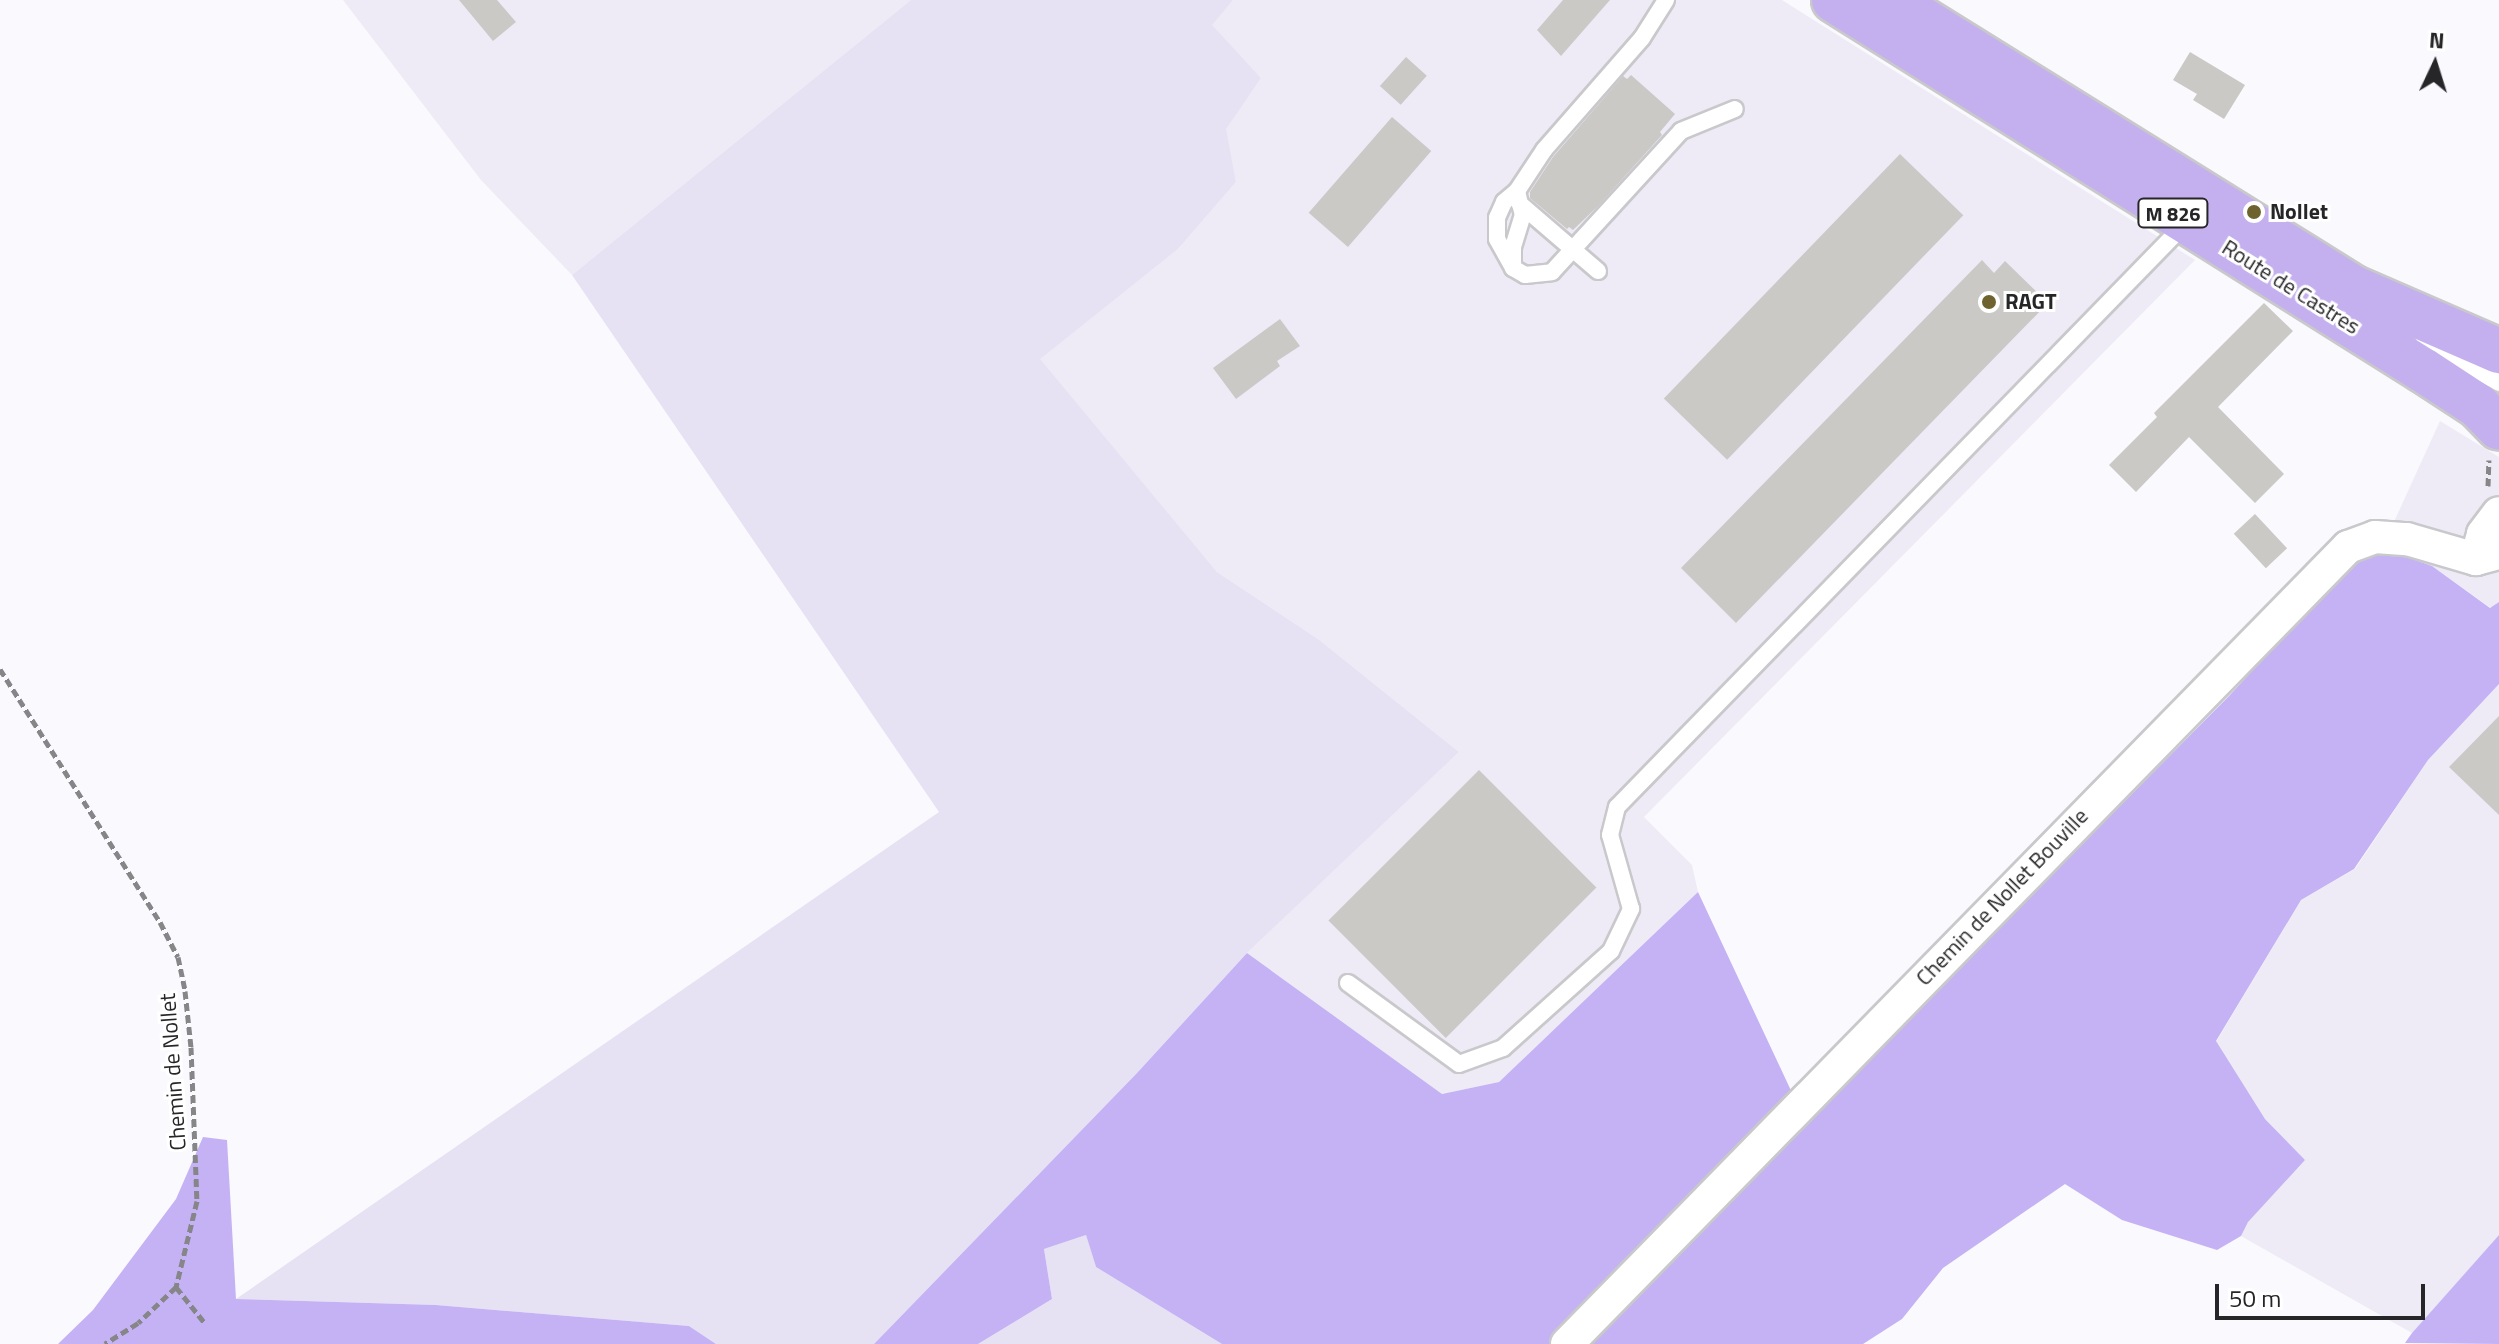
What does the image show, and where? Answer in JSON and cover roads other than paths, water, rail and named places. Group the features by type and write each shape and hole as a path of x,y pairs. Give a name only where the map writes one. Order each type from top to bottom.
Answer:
{"main road":[{"name":"Route de Castres","path":"1834,0 2434,377 2478,406 2499,428"},
{"name":"Route de Castres","path":"1893,3 2363,302 2499,351"}],"street":[{"name":"Chemin de Nollet Bouville","path":"1567,1344 2348,547 2375,537 2407,539 2487,556 2483,534 2499,513"}],"lane":[{"path":"1666,0 1642,38 1544,150 1518,197 1504,202 1497,218 1497,239 1513,268 1525,275 1552,272 1681,131 1735,109"},
{"path":"1923,57 1975,73 2363,302 2418,338 2499,383"},
{"path":"1518,197 1598,271"},
{"path":"1513,268 1513,247 1523,215 1518,197"},
{"path":"1348,983 1459,1064 1503,1048 1579,980 1611,951 1631,909 1610,835 1617,807 2179,230"}],"place":[{"name":"Nollet","path":"2254,212"},
{"name":"RAGT","path":"1989,302"}]}
